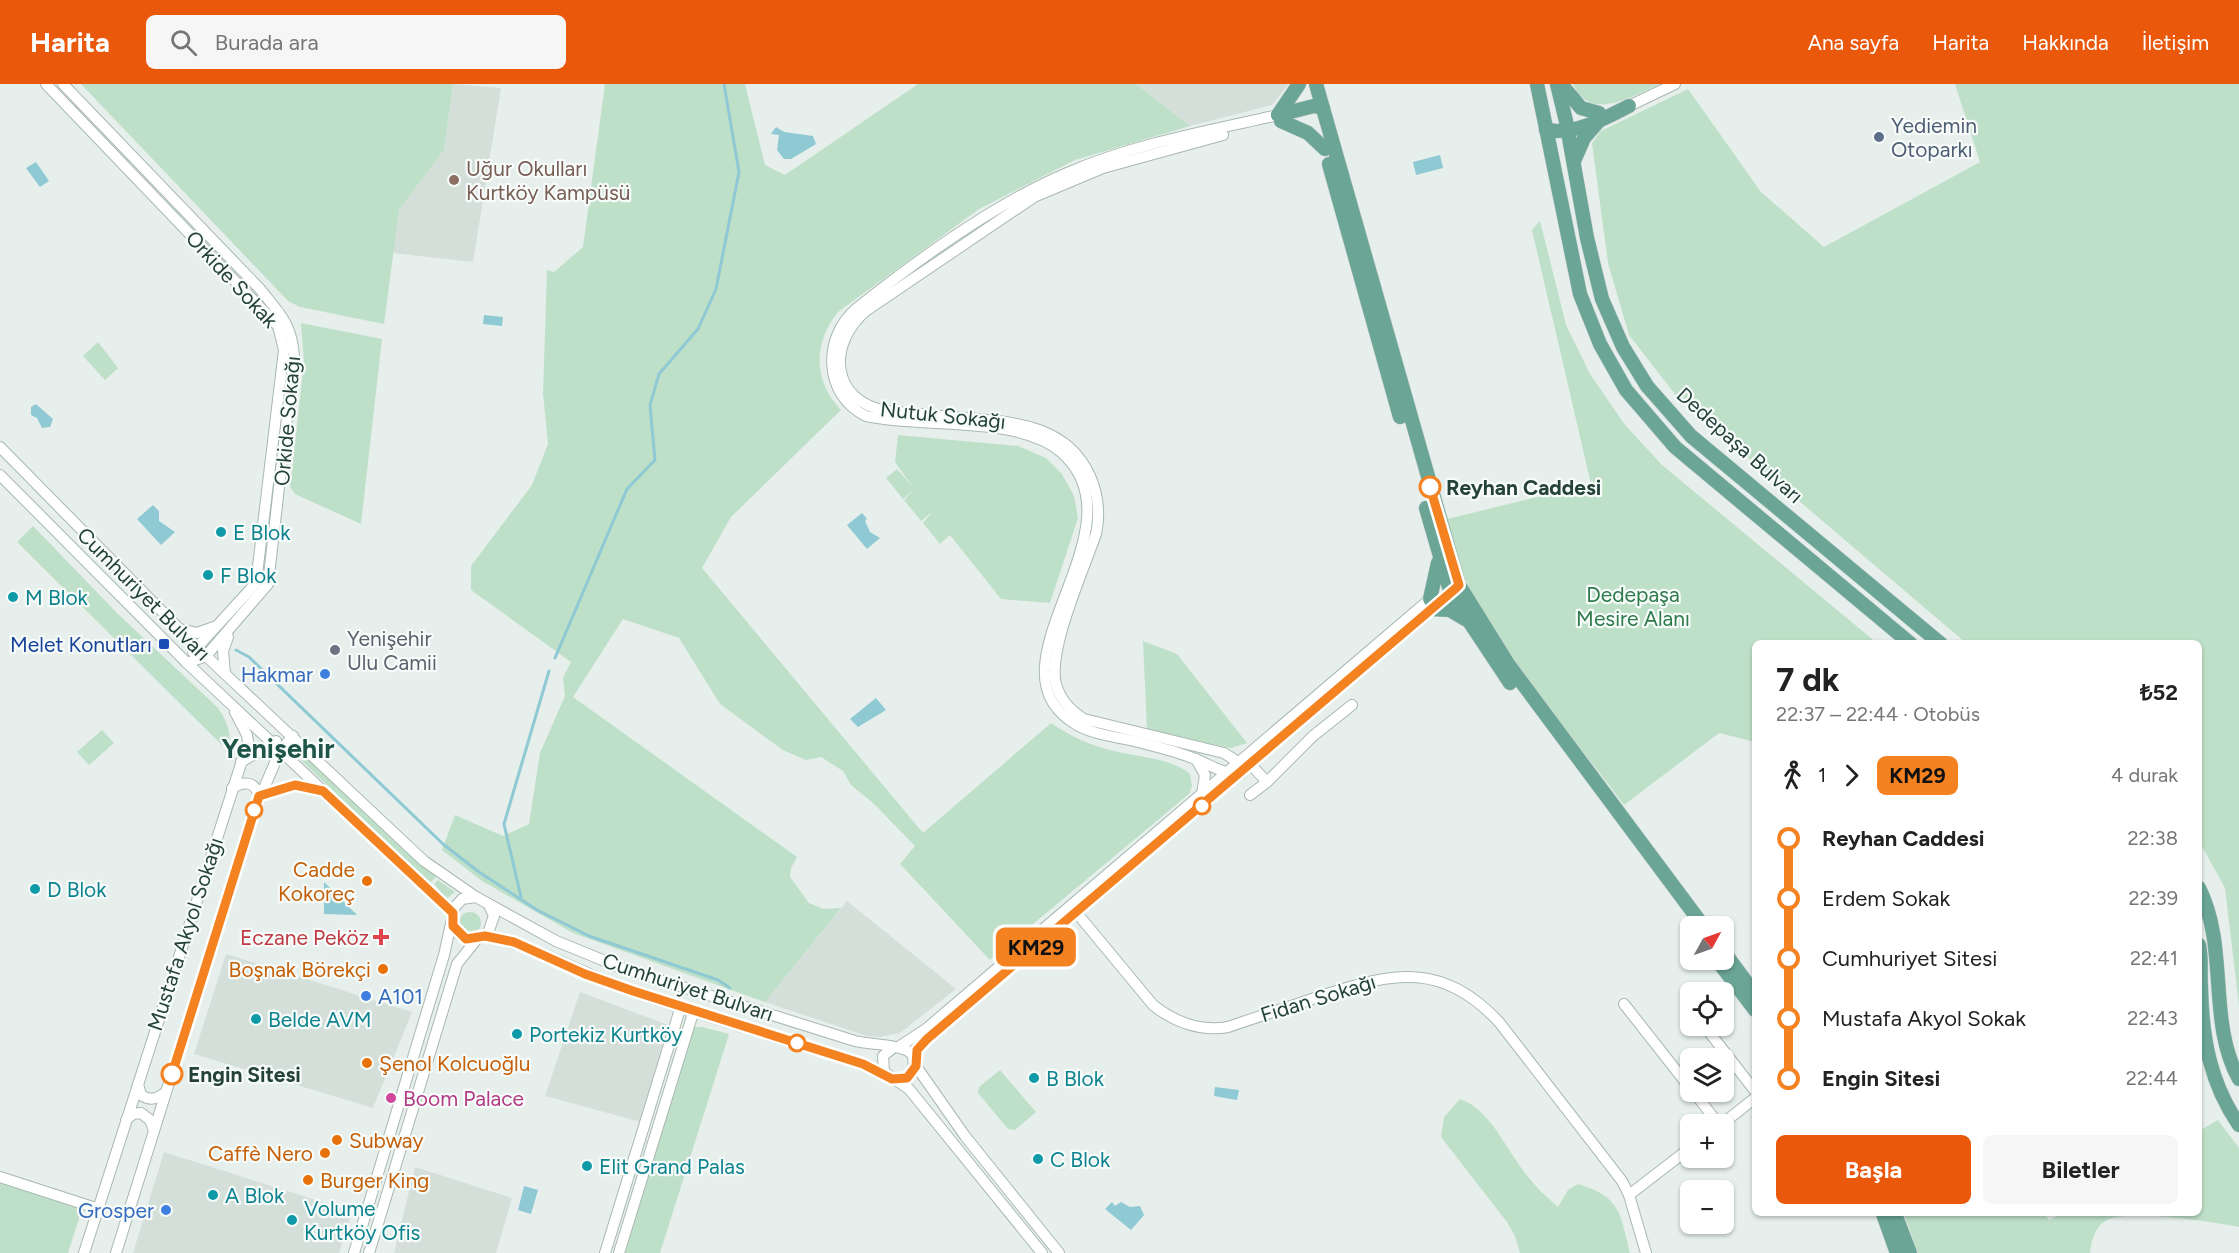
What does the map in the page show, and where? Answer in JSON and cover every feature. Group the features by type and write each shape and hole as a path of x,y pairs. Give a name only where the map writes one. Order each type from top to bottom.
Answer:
{"main road":[{"path":"1280,118 1299,84"},
{"path":"1308,84 1318,109 1452,588 1696,916"},
{"path":"1316,84 1325,149 1437,551 1452,588 1468,621 1496,664 1684,916"},
{"name":"Dedepaşa Bulvarı","path":"1537,84 1580,294 1600,344 1626,390 1657,429 1675,447 1906,640"},
{"path":"1559,84 1581,108 1600,117"},
{"name":"Dedepaşa Bulvarı","path":"1559,84 1587,238 1602,299 1623,346 1660,403 1691,436 1936,640"},
{"path":"1546,130 1600,117 1629,106"},
{"path":"1280,118 1318,109"},
{"path":"1574,162 1584,138 1600,117"},
{"path":"1280,118 1308,133 1325,149"},
{"path":"1430,604 1437,574 1437,551"},
{"path":"1430,604 1452,588"},
{"path":"1430,604 1450,610 1468,621"},
{"path":"2202,894 2216,947 2226,1047 2239,1078"},
{"path":"1734,966 1752,990"},
{"path":"1725,970 1752,1006"},
{"path":"2202,1001 2209,1060 2218,1090 2239,1125"},
{"path":"1884,1216 1897,1253"},
{"path":"1896,1216 1910,1253"}],"street":[{"name":"Orkide Sokak","path":"46,84 278,326 283,338 284,350 257,578 253,589 197,647 187,663"},
{"name":"Orkide Sokağı","path":"63,84 260,289 286,321 293,340 293,367 271,575 265,588 206,656"},
{"path":"1629,106 1675,84"},
{"name":"Nutuk Sokağı","path":"1280,118 1102,168 1034,197 867,310 847,331 839,356 846,384 870,407 887,411 1014,422 1051,434 1071,448 1083,462 1092,479 1098,517 1096,534 1055,657 1055,682 1060,695 1076,714 1094,723 1224,753 1240,768 1226,773 1196,759 1078,726 1062,714 1047,690 1044,664 1047,650 1088,524 1087,499 1083,485 1065,455 1041,439 1015,431 866,416 851,406 839,389 832,368 832,355 837,332 849,314 975,224 1036,187 1079,168 1146,146 1280,118"},
{"path":"125,167 134,158"},
{"name":"Cumhuriyet Bulvarı","path":"0,447 225,674 424,861 476,897 556,941 622,968 855,1041 874,1046 898,1046"},
{"name":"Cumhuriyet Bulvarı","path":"0,475 187,663 452,916 453,926 460,936 514,942 585,974 863,1064 889,1077 909,1089 1041,1252"},
{"path":"1226,773 926,1029 883,1056 882,1067 889,1077 907,1078 916,1063 917,1050 927,1039 1430,604"},
{"path":"1240,768 1251,765 1430,604"},
{"path":"178,628 197,633 222,622"},
{"path":"225,674 223,651 234,625"},
{"path":"187,663 206,656"},
{"name":"Mustafa Akyol Sokağı","path":"84,1253 248,742 247,735 229,701"},
{"path":"1250,795 1267,782 1313,736 1352,705"},
{"path":"240,762 271,742 293,736"},
{"name":"Mustafa Akyol Sokağı","path":"116,1253 259,796 280,751 293,736"},
{"path":"1196,759 1205,775 1202,794"},
{"path":"1251,765 1267,782"},
{"path":"232,788 246,782 257,788 259,796 295,785 323,791"},
{"path":"354,1253 444,955 452,916 462,899 476,897"},
{"path":"369,1253 457,964 494,922 489,904"},
{"name":"Fidan Sokağı","path":"1076,912 1153,1005 1166,1016 1199,1027 1215,1030 1228,1027 1365,981 1385,978 1423,976 1464,992 1481,1003 1499,1022 1604,1155 1629,1196 1646,1253"},
{"path":"619,1253 687,1008 690,989"},
{"path":"1624,1004 1680,1075"},
{"path":"605,1253 687,1008"},
{"path":"1712,1036 1752,1087"},
{"path":"898,1046 910,1050 916,1063 965,1136 1059,1253"},
{"path":"138,1081 139,1092 145,1098 156,1098 166,1092"},
{"path":"1734,1114 1752,1100"},
{"path":"1702,1102 1711,1114"},
{"path":"125,1121 133,1114 141,1113 150,1120 154,1131"},
{"path":"955,1144 965,1136"},
{"path":"1629,1196 1680,1157"},
{"path":"0,1177 99,1209"},
{"path":"1041,1252 1048,1240"}],"shaded area":[{"name":"Uğur Okulları Kurtköy Kampüsü","path":"453,84 501,88 473,262 392,253 399,210 444,150"},
{"path":"1136,84 1289,84 1272,105 1190,126"},
{"path":"847,901 956,989 900,1033 880,1037 867,1036 765,1002"},
{"path":"226,954 412,1012 373,1108 194,1054"},
{"path":"580,992 668,1025 641,1122 545,1096"},
{"path":"164,1152 341,1208 350,1218 339,1253 133,1253"},
{"path":"415,1167 512,1198 496,1253 394,1253"}],"green space":[{"path":"81,84 453,84 444,150 399,210 384,324 300,307 288,301"},
{"path":"605,84 745,84 765,165 785,175 918,84 1136,84 1190,126 1075,160 979,209 838,312 824,336 820,362 825,387 841,410 731,517 702,568 923,833 1051,723 1072,736 1094,745 1173,764 1190,774 1192,786 1189,794 990,960 900,864 915,846 874,804 851,785 843,771 821,757 806,760 783,750 720,704 679,638 623,619 573,697 797,857 791,868 790,877 809,903 824,909 841,908 765,1002 573,933 482,881 442,850 455,815 503,836 529,824 540,753 565,696 563,678 571,662 471,590 471,566 532,485 548,444 543,393 547,270 554,272 583,247"},
{"path":"1573,84 1660,84 1625,100 1600,104 1590,102 1580,96"},
{"path":"1955,84 2239,84 2239,1006 2225,888 2202,846 2202,640 1962,640 1678,398 1629,335 1608,263 1592,143 1601,131 1688,89 1761,192 1824,247 1980,162"},
{"name":"Dedepaşa Mesire Alanı","path":"1540,221 1566,325 1590,374 1625,425 1662,465 1873,640 1752,640 1752,741 1719,733 1624,805 1497,635 1469,588 1443,520 1591,484 1532,230"},
{"path":"301,323 382,339 361,524 295,494 290,487 304,362"},
{"path":"98,342 118,368 105,380 83,356"},
{"path":"898,435 1018,446 1046,458 1062,474 1074,496 1078,518 1050,603 1001,599 950,535 940,544 923,523 932,512 921,521 904,500 915,489 903,499 886,478 897,469 912,486 895,462"},
{"path":"33,526 118,614 217,707 228,728 230,739 228,751 17,542"},
{"path":"1143,641 1177,654 1247,743 1231,748 1147,730"},
{"path":"102,730 114,743 89,765 77,752"},
{"path":"304,754 437,876 430,883 302,761"},
{"path":"438,880 455,892 446,899 434,884"},
{"path":"470,912 480,919 481,923 474,933 470,934 460,927 459,923 466,913"},
{"path":"695,1027 729,1034 660,1253 625,1253 691,1031"},
{"path":"1000,1070 1036,1112 1015,1130 1008,1129 978,1093 979,1087"},
{"path":"1460,1099 1471,1104 1489,1120 1529,1178 1558,1207 1568,1190 1578,1184 1592,1189 1611,1201 1624,1227 1630,1253 1520,1253 1515,1236 1507,1222 1441,1137 1444,1117"},
{"path":"2218,1120 2239,1148 2239,1227 2150,1216 2202,1216 2202,1129"},
{"path":"0,1181 82,1209 68,1253 0,1253"},
{"path":"1905,1216 2046,1216 2049,1220 2057,1216 2131,1216 2116,1217 2105,1221 2094,1235 2090,1253 1918,1253"}],"water":[{"path":"776,127 784,132 813,136 816,144 791,159 784,159 777,150 779,135 771,134"},
{"path":"1440,155 1443,168 1416,175 1413,162"},
{"path":"36,162 49,181 40,187 26,168"},
{"path":"484,315 503,317 502,326 483,324"},
{"path":"36,404 53,419 50,427 42,428 37,418 31,415 31,407"},
{"path":"153,505 159,511 159,521 175,532 161,545 137,519"},
{"path":"862,513 867,519 865,521 870,532 880,538 867,549 847,525"},
{"path":"876,698 886,710 858,727 850,719"},
{"path":"324,882 357,915 324,914"},
{"path":"1215,1087 1239,1090 1237,1100 1214,1096"},
{"path":"524,1186 538,1190 531,1214 518,1210"},
{"path":"1112,1202 1115,1206 1121,1202 1130,1207 1140,1206 1144,1215 1131,1230 1105,1209"}],"waterway":[{"path":"555,658 627,489 655,460 650,405 659,374 698,329 716,289 739,172 724,84"},
{"path":"236,650 249,657 443,844 479,872 537,910 589,936 718,980 730,988"},
{"path":"521,897 504,824 549,671"}],"bus line":[{"name":"KM29","path":"172,1074 259,796 295,785 323,791 440,904 453,913 452,920 456,932 466,939 472,940 485,936 514,942 585,974 633,991 863,1064 892,1079 907,1078 916,1066 917,1050 927,1039 1459,585 1430,487"}],"place":[{"name":"Yediemin Otoparkı","path":"1879,137"},
{"name":"Uğur Okulları Kurtköy Kampüsü","path":"454,180"},
{"name":"Reyhan Caddesi","path":"1430,487"},
{"name":"E Blok","path":"221,532"},
{"name":"F Blok","path":"208,575"},
{"name":"M Blok","path":"13,597"},
{"name":"Melet Konutları","path":"164,644"},
{"name":"Yenişehir Ulu Camii","path":"335,650"},
{"name":"Hakmar","path":"325,674"},
{"name":"Cadde Kokoreç","path":"367,881"},
{"name":"D Blok","path":"35,889"},
{"name":"Eczane Peköz","path":"381,937"},
{"name":"Boşnak Börekçi","path":"383,969"},
{"name":"A101","path":"366,996"},
{"name":"Belde AVM","path":"256,1019"},
{"name":"Portekiz Kurtköy","path":"517,1034"},
{"name":"Şenol Kolcuoğlu","path":"367,1063"},
{"name":"Engin Sitesi","path":"172,1074"},
{"name":"B Blok","path":"1034,1078"},
{"name":"Boom Palace","path":"391,1098"},
{"name":"Subway","path":"337,1140"},
{"name":"Caffè Nero","path":"325,1153"},
{"name":"C Blok","path":"1038,1159"},
{"name":"Elit Grand Palas","path":"587,1166"},
{"name":"Burger King","path":"308,1180"},
{"name":"A Blok","path":"213,1195"},
{"name":"Grosper","path":"166,1210"},
{"name":"Volume Kurtköy Ofis","path":"292,1220"}],"district":[{"name":"Yenişehir","path":"278,748"}]}
